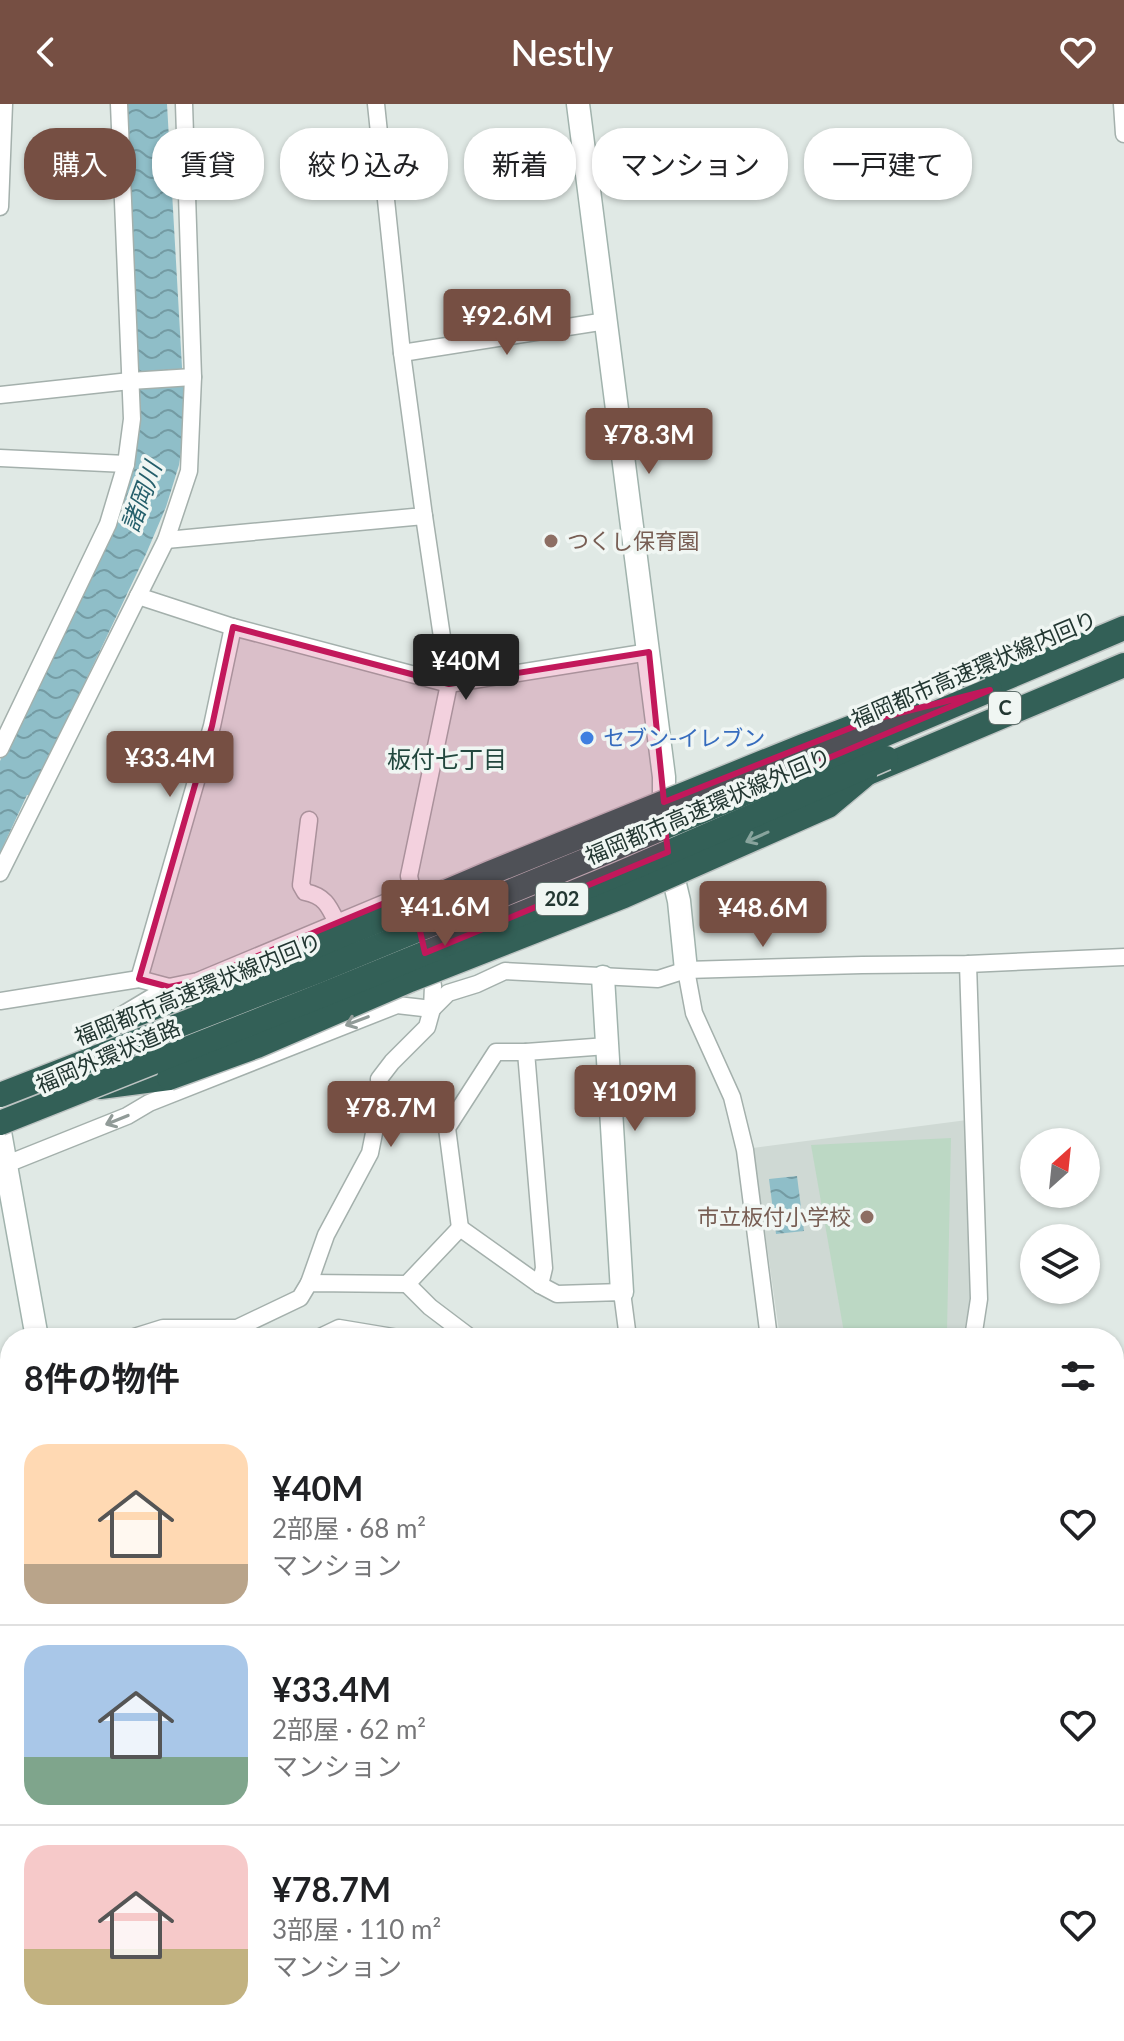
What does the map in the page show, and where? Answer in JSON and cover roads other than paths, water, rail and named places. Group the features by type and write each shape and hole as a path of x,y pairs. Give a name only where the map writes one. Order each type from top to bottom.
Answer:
{"highway":[{"name":"福岡外環状道路","path":"0,1094 736,793 1124,628"},
{"name":"福岡都市高速環状線内回り","path":"0,1094 332,965 1124,635"},
{"name":"福岡都市高速環状線外回り","path":"0,1123 616,875 1124,659"},
{"name":"福岡外環状道路","path":"0,1131 96,1088 426,956 1124,665"},
{"path":"86,1059 141,1025 199,997 490,873 868,721 990,690"},
{"path":"96,1088 169,1078 257,1046 410,980 624,896 828,806 886,758"}],"street":[{"path":"0,207 4,104"},
{"path":"0,749 108,524 126,464 132,419 119,104"},
{"path":"0,873 166,540 189,471 193,377 184,104"},
{"path":"248,1328 300,1298 309,1283 326,1235 370,1153 380,1103 379,1079 427,1027 432,1009 433,986 409,876 449,684 402,353 376,104"},
{"path":"578,104 664,777 664,821 679,901 686,970 694,1013 732,1097 745,1150 768,1328"},
{"path":"1122,104 1124,134"},
{"path":"402,353 606,321"},
{"path":"0,395 193,377"},
{"path":"0,458 126,464"},
{"path":"166,540 424,516"},
{"path":"138,596 233,627 449,684 649,652"},
{"path":"139,979 212,726 233,627"},
{"path":"309,820 301,885 305,892 325,901 337,923"},
{"path":"86,1059 107,1024 169,987 198,981 411,892"},
{"path":"432,1009 448,993 505,971 658,979 686,970 1124,957"},
{"path":"968,964 979,1299 975,1328"},
{"path":"603,977 627,1328"},
{"path":"0,1001 139,979 169,987"},
{"path":"7,1164 127,1116 149,1103 397,1005 432,1009"},
{"path":"607,1046 496,1052 447,1128 460,1228 557,1294 622,1292"},
{"path":"526,1052 544,1268 540,1285"},
{"path":"0,1131 35,1328"},
{"path":"407,1284 460,1228"},
{"path":"309,1283 407,1284 458,1328"}],"water":[{"name":"諸岡川","path":"121,104 167,104 168,128 152,128 152,200 172,200 184,402 179,465 166,507 146,554 31,796 27,795 0,853 0,761 119,503 129,470 123,200 136,200 136,128 122,128"},
{"path":"797,1176 804,1231 776,1234 769,1179"}],"place":[{"name":"つくし保育園","path":"551,541"},
{"name":"セブン-イレブン","path":"587,738"},
{"name":"市立板付小学校","path":"867,1217"}],"district":[{"name":"板付七丁目","path":"447,760"}]}
